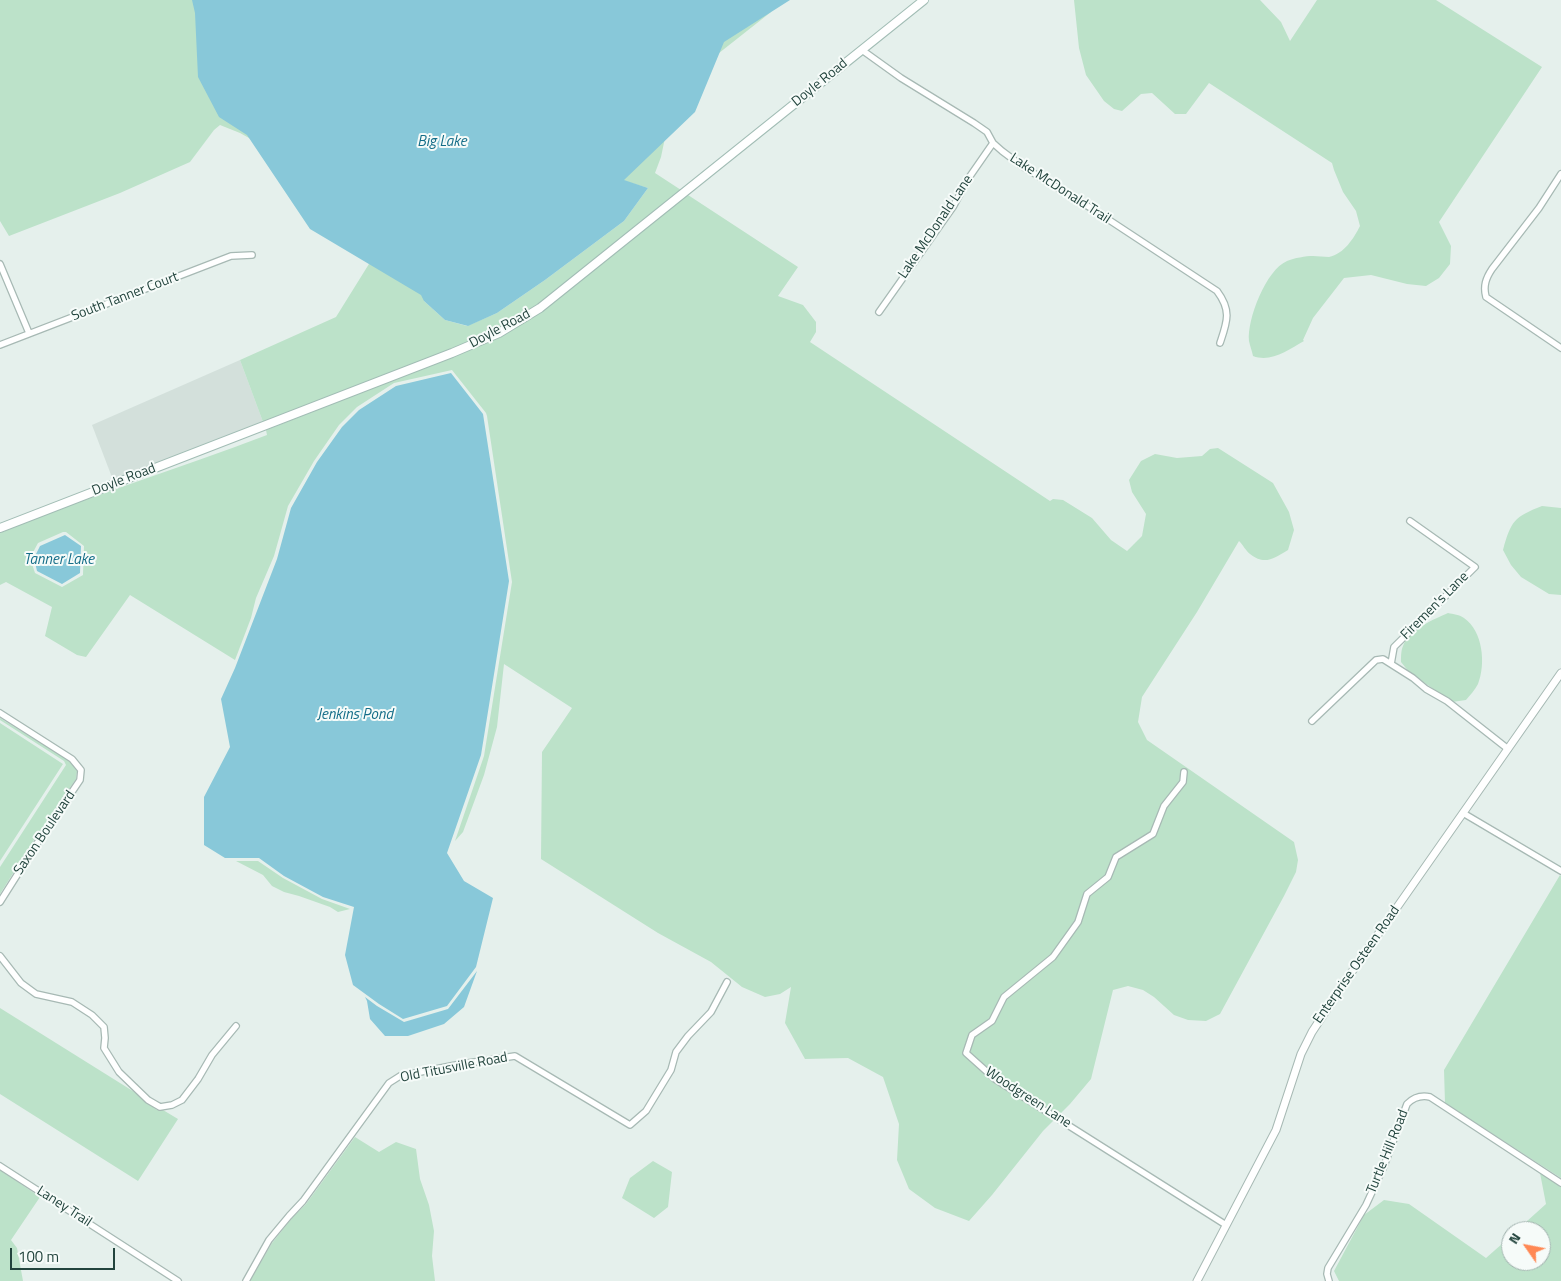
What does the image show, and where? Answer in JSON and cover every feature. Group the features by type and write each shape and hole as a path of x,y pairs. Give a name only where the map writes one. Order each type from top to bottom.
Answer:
{"main road":[{"name":"Doyle Road","path":"0,528 452,353 498,333 540,308 924,0"}],"street":[{"name":"Lake McDonald Trail","path":"862,50 901,78 987,132 993,143 1022,166 1094,210 1217,291 1223,298 1228,313 1220,343"},
{"name":"Lake McDonald Lane","path":"879,312 952,207 968,179 993,143"},
{"path":"1561,174 1539,208 1492,268 1486,279 1484,290 1486,297 1561,348"},
{"name":"South Tanner Court","path":"0,345 230,256 252,255"},
{"path":"0,264 29,333"},
{"name":"Firemen's Lane","path":"1391,664 1394,647 1475,567 1410,521"},
{"path":"1312,721 1376,660 1382,659 1447,701 1508,749"},
{"name":"Enterprise Osteen Road","path":"1196,1281 1276,1130 1301,1054 1312,1032 1344,983 1561,672"},
{"name":"Saxon Boulevard","path":"0,713 72,759 81,770 80,780 0,902"},
{"name":"Woodgreen Lane","path":"1184,772 1183,782 1164,806 1153,834 1116,857 1108,876 1087,894 1078,922 1054,956 1004,997 992,1022 972,1035 966,1053 995,1079 1226,1225"},
{"path":"1463,813 1561,871"},
{"path":"0,956 21,983 36,994 72,1002 92,1015 104,1027 104,1048 119,1072 148,1100 160,1107 172,1105 182,1100 198,1079 212,1055 236,1026"},
{"name":"Old Titusville Road","path":"246,1281 269,1240 303,1201 389,1083 400,1076 515,1056 630,1125 646,1111 671,1070 676,1052 688,1036 711,1012 726,982"},
{"name":"Turtle Hill Road","path":"1329,1281 1328,1268 1366,1205 1384,1166 1407,1104 1422,1095 1430,1097 1561,1183"},
{"name":"Laney Trail","path":"0,1166 178,1281"}],"shaded area":[{"path":"240,360 263,422 113,480 92,425"}],"green space":[{"name":"Big Lake","path":"0,0 234,0 771,12 714,57 666,133 661,157 655,173 681,190 537,305 496,330 451,350 263,422 240,360 336,317 382,243 258,143 220,125 214,130 190,162 120,193 9,236 0,221","holes":["618,179 648,188 624,221 497,313 467,326 445,320 424,301"]},
{"path":"1074,0 1260,0 1281,22 1290,41 1317,0 1436,0 1542,67 1439,222 1451,246 1450,264 1439,278 1426,286 1407,284 1371,275 1344,278 1313,318 1304,341 1286,352 1273,357 1260,358 1253,356 1249,332 1259,296 1272,274 1279,266 1293,259 1307,256 1329,257 1339,253 1348,245 1360,226 1356,211 1343,192 1332,163 1209,83 1186,114 1175,114 1152,93 1141,94 1122,111 1114,109 1104,101 1086,75 1079,48"},
{"path":"688,195 798,267 778,296 803,305 816,322 816,332 810,342 1050,501 1053,499 1063,500 1092,518 1111,540 1127,551 1142,536 1146,514 1132,492 1129,480 1141,461 1155,454 1177,458 1202,456 1210,449 1218,448 1273,483 1289,512 1294,530 1288,550 1278,556 1269,560 1260,560 1249,553 1239,541 1197,612 1142,697 1138,722 1147,740 1294,842 1298,860 1296,872 1220,1014 1206,1021 1188,1020 1174,1015 1143,990 1128,986 1113,990 1091,1079 1070,1104 1043,1131 969,1221 935,1208 909,1189 897,1160 899,1124 883,1077 848,1058 805,1059 785,1023 791,987 780,994 765,997 742,987 711,962 658,933 541,859 542,752 572,708 504,664 497,727 484,775 463,832 455,841 484,756 512,582 487,416 452,370 394,383 357,407 339,425 314,461 288,506 274,556 256,598 251,618 235,660 130,595 86,657 77,655 45,636 52,607 6,582 0,585 0,533 66,507 267,435 266,430 501,336 543,311","holes":["66,532 84,546 83,575 62,587 35,573 30,558 38,543"]},
{"path":"1542,506 1561,508 1561,595 1549,594 1521,577 1511,565 1503,550 1511,526 1515,521 1525,513"},
{"path":"1448,613 1462,617 1470,624 1479,639 1482,658 1478,684 1466,700 1452,702 1409,672 1401,662 1402,648 1406,640 1422,626"},
{"path":"0,718 70,761 77,771 76,779 0,894 0,867 66,765 64,761 0,720"},
{"path":"0,723 63,764 0,861"},
{"path":"236,861 258,861 283,878 322,899 350,909 338,912 330,907 284,892 272,886 263,875"},
{"path":"1560,875 1561,1178 1445,1103 1444,1070"},
{"path":"0,1008 136,1093 157,1110 163,1110 178,1119 138,1181 0,1094"},
{"path":"355,1137 379,1152 396,1142 416,1149 420,1179 429,1205 434,1231 432,1256 435,1281 250,1281 272,1243 306,1204"},
{"path":"653,1161 672,1172 668,1207 654,1218 622,1198 630,1178"},
{"path":"0,1170 40,1197 11,1240 17,1248 23,1281 0,1281"},
{"path":"1540,1173 1561,1187 1561,1281 1339,1281 1334,1271 1364,1215 1384,1200 1409,1204 1486,1258 1501,1245 1501,1271 1551,1271 1551,1221 1527,1221 1546,1204"}],"water":[{"name":"Big Lake","path":"192,0 790,0 724,42 695,112 624,180 648,188 624,221 497,313 468,326 445,320 424,301 421,295 310,229 247,135 219,117 198,77 195,13"},
{"name":"Jenkins Pond","path":"451,373 483,414 509,581 481,755 447,853 464,881 493,898 476,967 447,1006 403,1019 353,985 345,955 354,907 323,897 284,876 259,858 225,858 204,845 204,797 230,747 221,699 277,559 291,508 317,462 342,427 359,410 396,386"},
{"name":"Tanner Lake","path":"65,535 81,546 80,573 62,584 37,571 34,558 40,546"},
{"path":"477,971 464,1007 444,1024 408,1036 385,1036 370,1019 365,997 404,1022 448,1009"}]}
